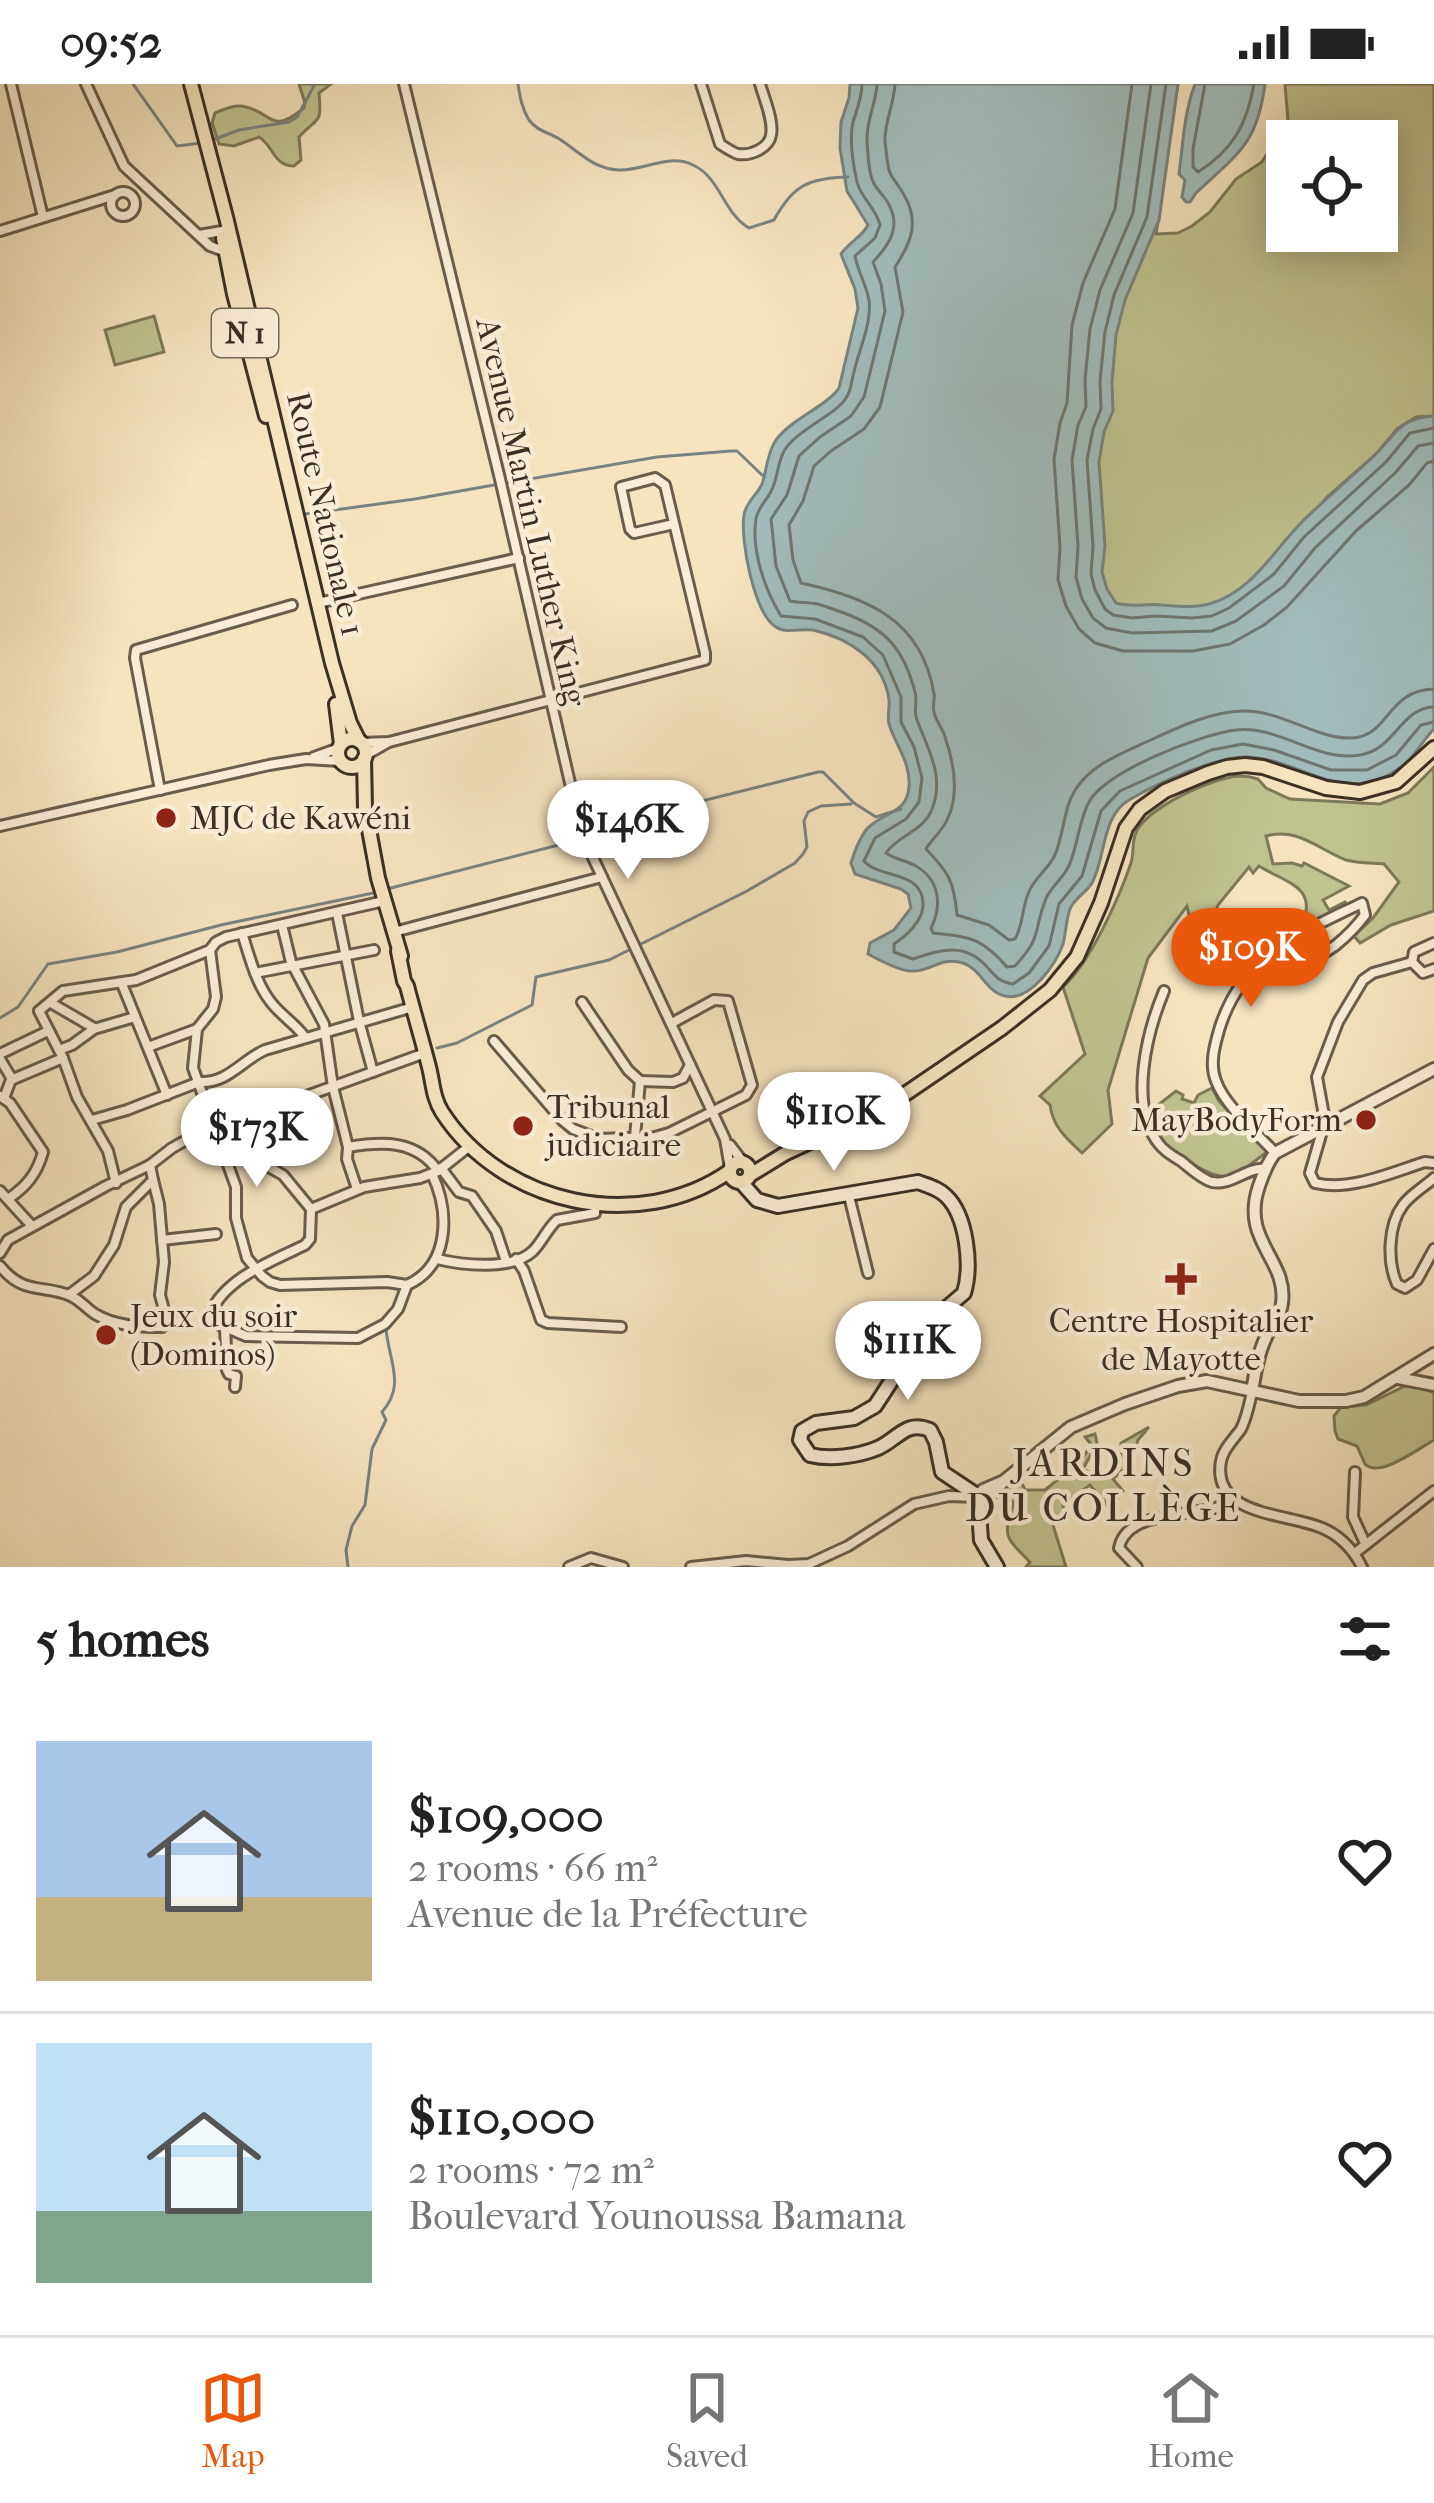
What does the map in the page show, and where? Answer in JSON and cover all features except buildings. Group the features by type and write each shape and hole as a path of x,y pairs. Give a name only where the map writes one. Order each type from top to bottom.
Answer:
{"main road":[{"name":"Route Nationale 1","path":"191,84 210,181 226,231 341,725 341,754 365,808"},
{"name":"Route Nationale 1","path":"230,248 318,603 350,723 363,749 365,808 374,852 431,1076 450,1121 475,1148 526,1184 557,1198 646,1202 690,1191 890,1105 1050,990 1077,957 1126,828 1140,808 1165,791 1208,773 1245,765 1326,788 1360,792 1396,782 1434,748"},
{"path":"349,740 363,749 354,767 341,754 349,740"},
{"path":"740,1173 753,1196 778,1206 909,1182 940,1190 954,1206 967,1285 956,1302 930,1322 875,1406 854,1418 810,1424 802,1431 801,1445 821,1458 873,1450 915,1425 930,1430 942,1472 983,1495 981,1540 998,1567"}],"street":[{"path":"11,84 43,217"},
{"path":"86,84 124,166 210,246 230,248"},
{"name":"Avenue Martin Luther King","path":"404,84 584,838 740,1173"},
{"path":"701,84 720,144 736,154 764,147 772,131 760,84"},
{"path":"0,231 109,200 144,184"},
{"path":"127,193 135,202"},
{"path":"109,200 113,212 124,217 142,194 152,193"},
{"path":"199,235 226,231"},
{"path":"363,749 706,660 665,485 655,478 621,487 634,533 674,524"},
{"path":"318,603 519,558"},
{"path":"160,790 136,650 292,605"},
{"path":"0,826 269,765 341,754"},
{"path":"393,932 602,878"},
{"path":"116,1183 108,1151 77,1097 39,1011 63,991 122,984 210,950 226,937 337,913 383,890"},
{"path":"1275,1153 1215,1080 1213,1056 1224,1016 1268,954 1362,903 1365,915 1357,926 1300,970 1297,978"},
{"path":"337,913 373,1072"},
{"path":"282,925 293,966 325,1030 333,1088 349,1147 346,1159 357,1189"},
{"path":"242,933 255,973 274,1006 304,1036"},
{"path":"1412,962 1414,952 1434,944"},
{"path":"210,950 216,997 197,1029 193,1068 236,1187 238,1229 256,1270 280,1285 407,1285 422,1277 441,1250 437,1171"},
{"path":"255,973 374,950"},
{"path":"1412,962 1423,973 1434,970"},
{"path":"1412,962 1373,973 1345,1008 1317,1077 1324,1127 1310,1173 1320,1185 1434,1163"},
{"path":"122,984 167,1095"},
{"path":"1164,991 1148,1044 1142,1090 1158,1144 1209,1181 1265,1169"},
{"path":"494,1041 573,1129 598,1139 655,1137 746,1095 752,1085 728,1001 714,1000 672,1023"},
{"path":"582,1002 640,1081 673,1082 683,1078 691,1063"},
{"path":"49,1003 94,1028"},
{"path":"92,1120 199,1082 223,1079 249,1057 304,1036 413,1007"},
{"path":"8,1199 33,1177 43,1153 2,1097 12,1079 61,1054 94,1028 135,1017"},
{"path":"148,1047 197,1029"},
{"path":"12,1079 0,1056 48,1030"},
{"path":"0,1253 8,1240 150,1165 172,1148 425,1053"},
{"path":"1362,1567 1340,1538 1318,1526 1234,1501 1222,1478 1225,1451 1243,1425 1259,1356 1282,1303 1278,1274 1253,1218 1256,1197 1275,1153 1434,1069"},
{"path":"635,1137 640,1081"},
{"path":"349,1147 412,1147 459,1192 472,1196 511,1260 524,1271 541,1320 621,1327"},
{"path":"311,1210 357,1189 437,1171 475,1148"},
{"path":"223,1151 258,1152 267,1166 284,1175 311,1210 310,1239 247,1274 211,1309 211,1319 245,1336 358,1338 386,1324 407,1285"},
{"path":"0,1266 14,1280 70,1295 113,1323 162,1327 166,1317 160,1295 162,1240 150,1165"},
{"path":"1434,1178 1398,1214 1391,1256 1397,1285 1413,1285 1434,1249"},
{"path":"70,1295 94,1276 114,1245 126,1207 153,1180"},
{"path":"0,1191 32,1226"},
{"path":"849,1196 868,1273"},
{"path":"437,1259 479,1267 511,1260 533,1251 557,1220 595,1213 596,1203"},
{"path":"162,1240 216,1234"},
{"path":"225,1328 227,1370 236,1376 235,1387"},
{"path":"692,1567 746,1561 809,1564 848,1546 914,1504 983,1495 1071,1427 1196,1381 1328,1403 1364,1397 1398,1378 1414,1375 1434,1354"},
{"path":"1414,1375 1434,1385"},
{"path":"1355,1472 1353,1517 1365,1543"},
{"path":"1354,1553 1434,1491"},
{"path":"1137,1567 1119,1547 1127,1531 1234,1501"},
{"path":"569,1567 591,1558 623,1567"}],"green space":[{"path":"299,84 331,84 319,93 317,120 299,137 301,160 294,166 282,163 259,137 234,146 219,144 212,123 215,113 242,106 273,120 285,120 304,108"},
{"path":"1058,84 1178,84 1156,234 1178,233 1192,226 1236,179 1266,156 1266,252 1398,252 1398,120 1288,120 1285,84 1434,84 1434,416 1416,417 1397,429 1326,498 1166,715 866,121"},
{"path":"154,316 164,352 115,365 105,330"},
{"path":"1434,767 1434,911 1391,925 1360,943 1354,936 1399,882 1384,864 1346,860 1288,834 1266,836 1273,864 1304,863 1349,886 1323,900 1329,910 1345,902 1347,907 1308,927 1303,923 1306,901 1302,893 1259,866 1253,873 1249,867 1213,916 1218,920 1218,945 1226,957 1219,967 1197,953 1187,906 1148,958 1108,1090 1112,1124 1082,1153 1061,1132 1050,1105 1040,1096 1085,1054 1063,987 1111,911 1141,825 1180,796 1227,778 1258,779 1290,799 1380,804 1408,793"},
{"path":"1256,915 1287,937 1256,961 1230,952 1222,934 1223,926 1229,930 1235,920 1247,928"},
{"path":"1212,1088 1268,1151 1226,1176 1201,1169 1172,1150 1158,1136 1149,1112 1176,1091 1194,1103"},
{"path":"1405,1386 1434,1393 1434,1440 1389,1465 1371,1468 1357,1446 1338,1439 1334,1416 1341,1407 1366,1405"},
{"path":"1149,1427 1138,1440 1129,1468 1132,1474 1124,1469 1113,1479 1123,1491 1111,1510 1090,1485 1063,1505 1065,1512 1053,1525 1066,1567 1026,1567 1030,1562 1008,1535 1014,1502 1001,1496 1002,1487 1018,1475 1025,1490 1045,1490 1082,1460 1091,1444 1085,1437 1095,1434 1097,1443 1083,1469 1103,1479 1121,1455 1121,1443"}],"water":[{"path":"850,84 1178,84 1159,220 1125,300 1116,335 1113,411 1099,462 1105,546 1102,572 1116,603 1197,606 1224,599 1259,571 1308,516 1400,428 1434,416 1434,729 1405,764 1364,783 1326,779 1249,757 1188,772 1129,800 1109,826 1093,881 1070,909 1063,944 1054,961 1041,980 1014,996 998,994 963,963 910,971 868,954 870,943 894,930 911,908 908,894 855,874 851,863 866,830 904,803 909,787 906,763 889,723 886,686 872,662 851,645 813,630 776,627 761,607 747,558 744,515 762,484 773,445 839,388 858,308 841,254 868,225 847,191 840,148"},
{"path":"1195,84 1265,84 1251,135 1186,202 1182,197 1185,180 1179,174"}],"waterway":[{"path":"133,84 177,146 201,143"},
{"path":"210,141 239,130 289,122 297,117 315,84"},
{"path":"518,84 532,124 588,160 619,170 675,161 693,165 710,178 749,228 774,220 804,186 848,177"},
{"path":"506,483 657,457 731,451 737,451 762,475"},
{"path":"305,514 494,485"},
{"path":"387,889 578,840 622,821 818,772 876,817 901,809"},
{"path":"437,1048 457,1043 532,1005 536,977 609,960 795,863 807,847 804,821 808,812 851,804"},
{"path":"0,1018 18,1007 48,964 378,892"},
{"path":"348,1567 346,1550 352,1526 365,1505 372,1449 386,1420 382,1412 395,1383 386,1329"}],"place":[{"name":"MJC de Kawéni","path":"166,818"},
{"name":"MayBodyForm","path":"1366,1120"},
{"name":"Tribunal judiciaire","path":"523,1126"},
{"name":"Centre Hospitalier de Mayotte","path":"1181,1279"},
{"name":"Jeux du soir (Dominos)","path":"106,1335"}],"district":[{"name":"JARDINS DU COLLÈGE","path":"1104,1486"}]}
